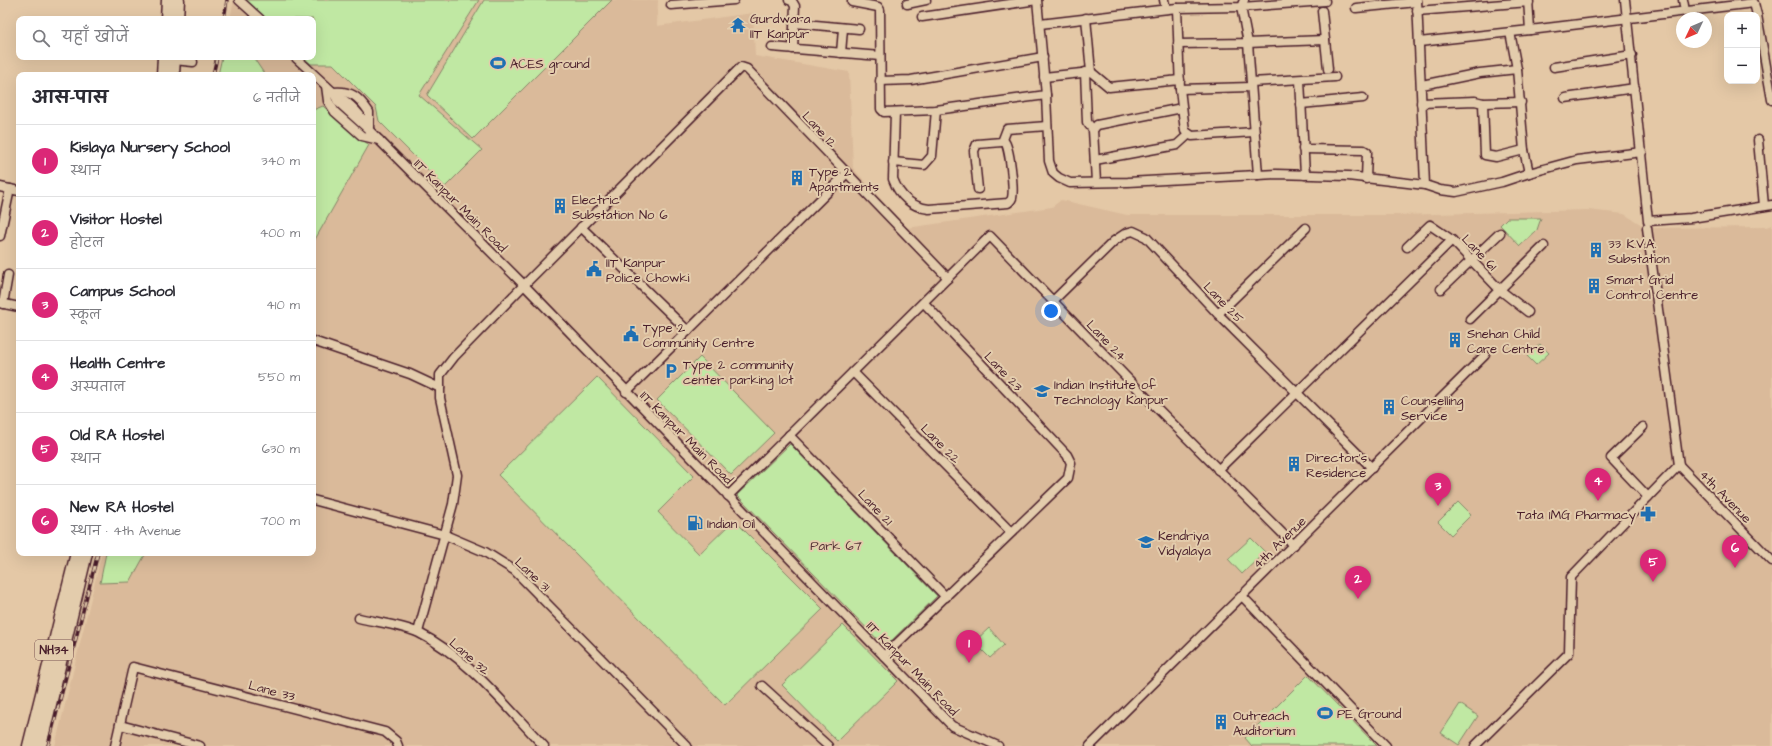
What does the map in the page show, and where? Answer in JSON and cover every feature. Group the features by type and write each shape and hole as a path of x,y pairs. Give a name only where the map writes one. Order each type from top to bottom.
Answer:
{"highway":[{"path":"167,16 168,0"},
{"path":"177,16 178,0"},
{"path":"164,72 170,60"},
{"path":"171,60 173,72"},
{"name":"NH34","path":"30,746 76,556"},
{"name":"NH34","path":"40,746 85,556"}],"street":[{"path":"239,0 252,16"},
{"path":"239,0 257,16"},
{"path":"671,5 734,0"},
{"path":"789,0 792,1 795,6 793,49"},
{"path":"852,0 852,2 878,6 880,10 881,109 884,112 936,110 1046,95"},
{"path":"907,4 926,0"},
{"path":"922,18 1037,0 1046,95 1049,160 1053,173 1059,178 1070,183 1128,182 1258,175 1348,176 1425,185 1440,190 1456,192 1502,182 1577,160 1642,152"},
{"path":"1164,0 1166,10"},
{"path":"1625,0 1636,88 1648,221 1691,218 1768,206 1758,140"},
{"path":"1683,0 1685,11"},
{"path":"1419,42 1754,3 1762,0"},
{"path":"1040,24 1176,8 1243,3 1325,1"},
{"path":"1356,8 1417,1 1422,85 1421,103 1425,185"},
{"path":"1418,11 1529,1 1530,30"},
{"path":"1243,3 1248,43 1258,175"},
{"path":"1754,3 1756,12"},
{"path":"1176,8 1180,89 1185,131 1192,136 1254,132"},
{"path":"1322,11 1328,69"},
{"path":"1086,18 1088,72 1087,122 1093,130"},
{"path":"794,23 843,29 859,29"},
{"path":"841,53 843,29"},
{"path":"1510,32 1517,69 1524,150 1529,173"},
{"path":"1760,32 1772,100"},
{"path":"1178,44 1325,40"},
{"path":"772,47 880,56"},
{"path":"1554,67 1632,55"},
{"path":"880,81 911,80 1043,57"},
{"path":"182,60 193,62"},
{"name":"IIT Kanpur Main Road","path":"298,60 311,72"},
{"name":"Lane 12","path":"581,227 741,67 747,69 846,174 948,278"},
{"path":"1422,85 1480,73 1517,69"},
{"path":"1044,77 1088,72 1109,87 1180,80"},
{"name":"IIT Kanpur Main Road","path":"316,77 333,92 338,102 369,130 524,285 626,392 952,726 998,746"},
{"path":"1180,89 1251,85 1335,77"},
{"path":"1300,80 1305,175"},
{"path":"326,86 328,101 335,112 362,136 379,140"},
{"path":"1565,98 1636,88"},
{"path":"333,92 347,91 353,94 369,112 369,130"},
{"path":"1301,104 1363,98"},
{"path":"1421,103 1520,102"},
{"path":"1483,103 1485,155 1496,157 1524,150"},
{"path":"1096,182 1093,130 1096,125 1182,108"},
{"path":"893,162 924,165 930,160 932,156 936,110"},
{"path":"895,112 893,178 896,186 904,198 919,208 929,209 1008,203 1012,197 1012,187 1008,148 1004,141 1007,129 1047,126"},
{"path":"1094,160 1177,145 1189,134"},
{"path":"978,189 975,146 980,143 1004,141"},
{"path":"1303,149 1364,150 1367,152 1366,178"},
{"path":"626,392 846,174"},
{"path":"0,187 16,190"},
{"path":"0,236 10,189"},
{"path":"1407,246 1430,225 1452,240"},
{"path":"418,632 453,504 458,475 440,398 440,375 454,357 581,227 688,331"},
{"path":"1218,314 1306,228"},
{"path":"1475,746 1569,653 1571,577 1679,465 1647,228"},
{"name":"Lane 25","path":"1053,301 1114,242 1126,233 1133,232 1146,237 1218,314 1372,468"},
{"path":"1441,289 1500,233"},
{"name":"Lane 24","path":"948,278 990,236 1218,470 1294,545"},
{"name":"Lane 61","path":"1218,470 1452,240 1500,290 1528,312"},
{"path":"1470,319 1500,290 1502,285 1544,246"},
{"path":"8,275 2,304 16,306"},
{"path":"728,496 948,278"},
{"name":"Lane 23","path":"924,303 1068,455 1071,463 1068,478 1012,532"},
{"path":"316,342 410,374 440,388"},
{"name":"4th Avenue","path":"1090,746 1485,355"},
{"name":"Lane 22","path":"853,372 1012,532"},
{"path":"1643,427 1611,458 1648,497"},
{"name":"Lane 21","path":"789,435 946,597"},
{"name":"4th Avenue","path":"1679,465 1772,560"},
{"name":"Lane 31","path":"316,501 445,535 485,552 514,570 687,746"},
{"path":"884,656 1012,532"},
{"path":"1242,596 1386,746"},
{"name":"Lane 32","path":"360,618 418,632 449,651 484,683 544,746"},
{"name":"Lane 33","path":"120,725 133,667 385,732 396,741 398,746"},
{"path":"762,686 828,746"},
{"path":"115,746 120,725 200,746"}],"shaded area":[{"name":"Indian Institute of Technology Kanpur","path":"234,0 658,0 657,26 753,13 755,56 849,72 853,168 907,228 1052,207 1061,200 1127,215 1397,215 1588,210 1624,214 1647,228 1766,227 1772,225 1772,746 55,746 101,556 316,556 316,72 219,72 221,60 316,60 316,16 231,16"}],"green space":[{"path":"245,0 479,0 419,95 482,150 445,187 379,121 376,107 333,64 311,64 306,60 316,60 316,16 261,16"},
{"name":"ACES ground","path":"484,0 612,0 473,139 427,95"},
{"path":"221,60 255,60 263,72 219,72"},
{"path":"323,106 369,145 316,238 316,109"},
{"path":"1507,218 1541,218 1537,230 1520,246 1500,225"},
{"path":"1540,344 1549,353 1536,365 1527,356"},
{"path":"700,357 774,433 731,475 657,400"},
{"path":"597,377 694,476 658,512 699,554 734,520 823,609 725,705 498,475"},
{"name":"Park 67","path":"790,444 937,596 885,647 737,495"},
{"path":"1458,502 1471,515 1451,535 1438,522"},
{"path":"1251,538 1265,552 1242,574 1228,559"},
{"path":"105,556 144,556 130,582 100,583"},
{"path":"843,625 898,681 837,741 782,685"},
{"path":"989,628 1004,645 990,658 974,642"},
{"name":"PE Ground","path":"1308,675 1377,746 1252,746 1245,738"},
{"path":"1460,704 1478,716 1459,745 1441,733"}],"railway":[{"path":"224,16 227,0"},
{"path":"214,72 216,60"},
{"path":"48,746 97,556"}],"place":[{"name":"Gurdwara IIT Kanpur","path":"738,25"},
{"name":"ACES ground","path":"498,63"},
{"name":"Type 2 Apartments","path":"797,178"},
{"name":"Electric Substation No 6","path":"560,206"},
{"name":"33 K.V.A. Substation","path":"1596,250"},
{"name":"IIT Kanpur Police Chowki","path":"594,269"},
{"name":"Smart Grid Control Centre","path":"1594,286"},
{"name":"Type 2 Community Centre","path":"631,334"},
{"name":"Snehan Child Care Centre","path":"1455,340"},
{"name":"Type 2 community center parking lot","path":"671,371"},
{"name":"Indian Institute of Technology Kanpur","path":"1042,391"},
{"name":"Counselling Service","path":"1389,407"},
{"name":"Director's Residence","path":"1294,464"},
{"name":"Health Centre","path":"1598,501"},
{"name":"Campus School","path":"1438,506"},
{"name":"Tata 1MG Pharmacy","path":"1648,514"},
{"name":"Indian Oil","path":"695,523"},
{"name":"Kendriya Vidyalaya","path":"1146,542"},
{"name":"New RA Hostel","path":"1735,568"},
{"name":"Old RA Hostel","path":"1653,582"},
{"name":"Visitor Hostel","path":"1358,599"},
{"name":"Kislaya Nursery School","path":"969,663"},
{"name":"PE Ground","path":"1325,713"},
{"name":"Outreach Auditorium","path":"1221,722"}]}
